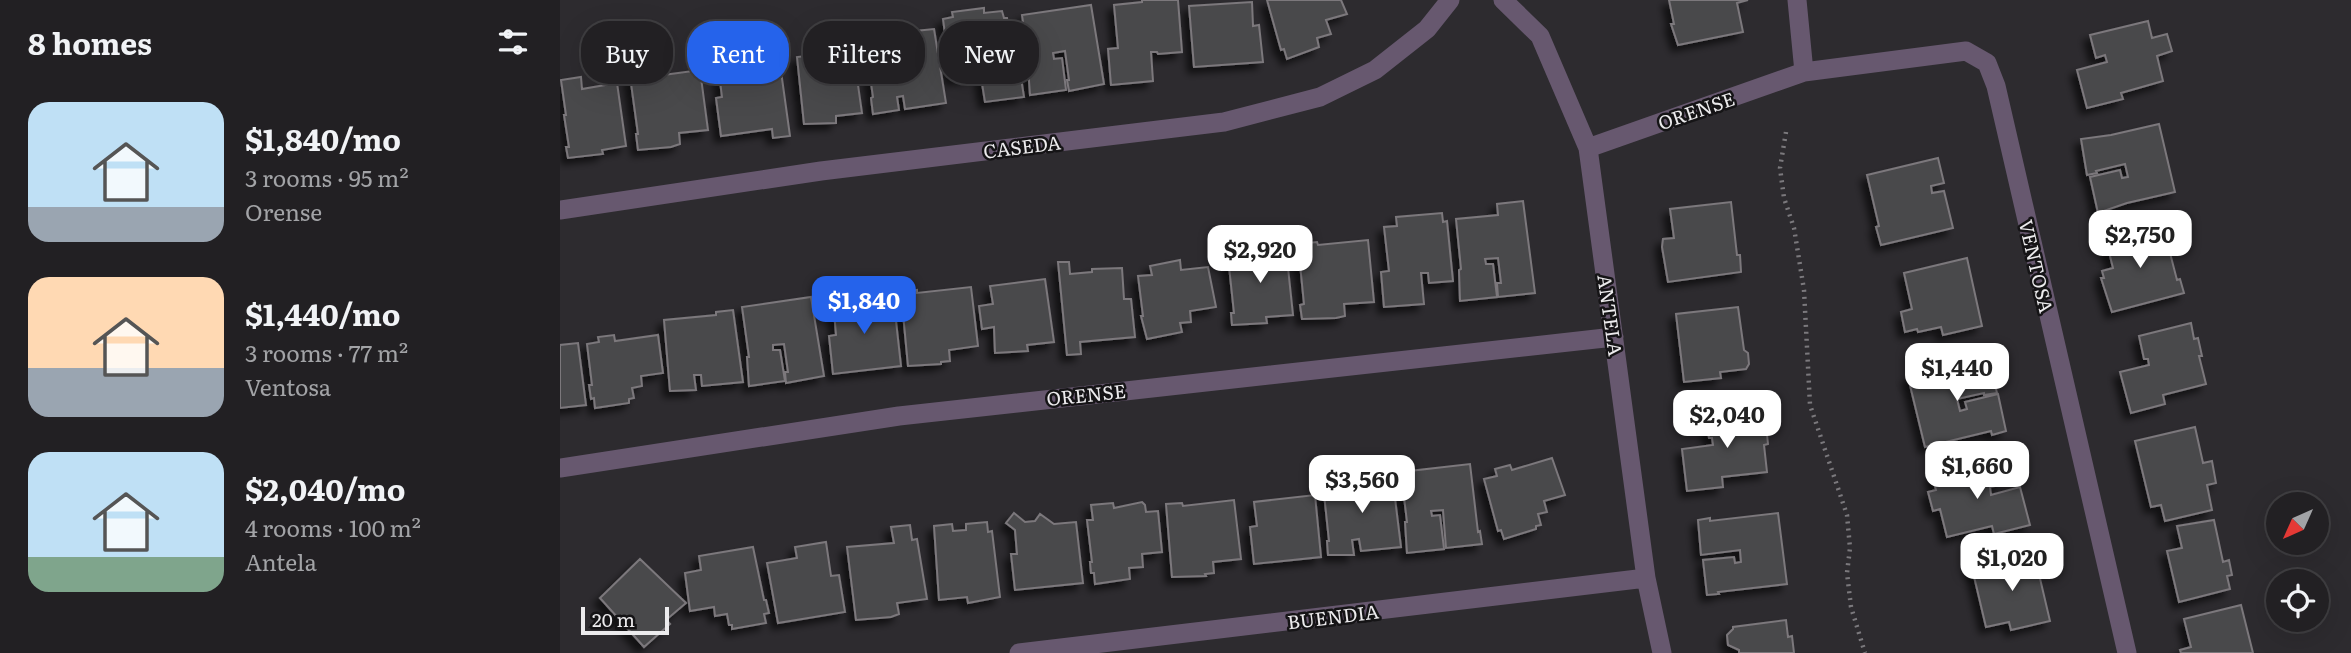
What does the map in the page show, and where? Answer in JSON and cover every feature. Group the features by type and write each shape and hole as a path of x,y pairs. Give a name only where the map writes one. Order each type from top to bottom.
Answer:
{"street":[{"name":"CASEDA","path":"560,210 821,171 1223,122 1320,97 1375,70 1427,29 1450,0"},
{"name":"ANTELA","path":"1503,0 1540,36 1588,148 1646,578 1662,653"},
{"path":"1797,0 1804,72"},
{"name":"VENTOSA","path":"1804,72 1966,51 1987,63 1996,86 2127,653"},
{"name":"ORENSE","path":"1588,148 1804,72"},
{"name":"ORENSE","path":"560,468 899,416 1614,337"},
{"name":"BUENDIA","path":"1019,653 1646,578"}],"path":[{"path":"1786,132 1780,168 1784,198 1794,228 1804,290 1810,405 1847,515 1850,548 1847,573 1851,607 1865,653"}],"building":[{"path":"1142,0 1178,0 1182,52 1151,52 1153,81 1111,85 1108,49 1118,48 1114,5"},
{"path":"1267,0 1341,0 1347,14 1326,20 1331,34 1317,38 1319,47 1287,59 1284,49 1281,50"},
{"path":"1669,0 1748,0 1737,3 1743,32 1678,45 1671,24 1674,24"},
{"path":"1252,2 1253,26 1259,25 1263,62 1194,67 1189,6"},
{"path":"1091,5 1104,84 1069,91 1065,51 1053,53 1054,59 1062,58 1066,90 1030,95 1029,84 1039,84 1039,21 1023,21 1022,15"},
{"path":"984,8 984,13 1002,11 1007,21 943,21 953,17 952,12"},
{"path":"2148,21 2152,38 2167,34 2172,51 2157,56 2163,81 2121,93 2123,99 2087,108 2077,70 2107,62 2105,55 2096,58 2090,35"},
{"path":"934,29 939,60 939,84 943,84 946,103 905,109 903,96 897,97 899,110 873,114 871,84 925,84 925,30"},
{"path":"803,56 803,84 858,84 862,113 836,116 836,123 804,124 797,57"},
{"path":"687,72 687,84 702,84 708,130 679,133 680,144 671,147 638,150 631,84 673,84 673,74"},
{"path":"581,77 582,89 617,84 626,146 602,150 603,154 568,158 561,80"},
{"path":"720,84 783,84 790,136 773,138 772,129 721,136 716,98 722,97"},
{"path":"982,84 1022,84 1024,97 985,102"},
{"path":"2159,124 2175,192 2098,213 2090,177 2120,170 2122,178 2128,177 2125,164 2087,175 2081,139"},
{"path":"1938,158 1944,183 1931,186 1932,193 1944,191 1953,228 1881,245 1867,175"},
{"path":"1523,201 1535,293 1498,297 1497,283 1501,283 1498,258 1485,259 1486,264 1493,264 1497,297 1460,301 1461,269 1456,219 1498,215 1497,204"},
{"path":"1731,202 1741,272 1668,282 1662,247 1663,239 1674,238 1670,209"},
{"path":"1442,213 1443,222 1447,221 1453,281 1429,283 1428,273 1421,273 1424,304 1384,307 1381,272 1389,271 1384,227 1397,226 1396,217"},
{"path":"2163,226 2177,280 2180,279 2184,293 2112,312 2101,278 2104,278 2102,271 2113,268 2106,240"},
{"path":"1277,240 1278,249 1286,249 1293,315 1266,317 1267,323 1232,325 1231,313 1234,313 1228,257 1261,252 1260,242"},
{"path":"1368,240 1374,302 1344,304 1345,316 1302,319 1300,305 1304,304 1298,244 1317,242 1318,245"},
{"path":"1967,258 1982,326 1943,335 1941,327 1905,332 1901,312 1912,309 1904,273"},
{"path":"1180,260 1181,270 1208,267 1216,307 1190,311 1191,322 1180,323 1182,332 1147,339 1141,316 1138,276 1152,275 1150,266"},
{"path":"1058,262 1069,262 1070,274 1092,272 1092,269 1122,268 1124,299 1131,299 1135,337 1080,342 1081,354 1067,355"},
{"path":"1045,279 1054,342 1027,345 1028,351 995,353 994,327 982,329 979,306 993,304 990,286"},
{"path":"971,287 978,346 949,350 950,361 941,364 908,366 901,292 917,290 917,293"},
{"path":"873,295 874,305 894,303 901,366 833,374 829,336 836,335 833,299"},
{"path":"811,297 824,376 786,383 785,372 788,372 784,344 773,345 773,350 780,350 785,381 749,386 749,357 742,307"},
{"path":"1738,307 1744,350 1748,353 1749,364 1746,369 1720,372 1721,378 1684,382 1676,314"},
{"path":"733,310 743,382 702,386 701,375 694,375 696,390 670,391 664,320 716,315 716,312"},
{"path":"2191,323 2194,339 2198,338 2206,384 2163,395 2165,404 2131,413 2120,372 2149,365 2148,359 2144,359 2139,336"},
{"path":"614,335 615,341 658,335 663,373 641,376 642,386 632,388 634,398 629,399 629,403 595,408 589,385 592,385 587,344 599,342 598,337"},
{"path":"578,343 586,405 560,408 560,345"},
{"path":"1988,356 1997,393 1957,399 1960,411 1967,409 1965,402 1998,394 2006,431 1992,435 1991,431 1925,447 1908,377"},
{"path":"1759,408 1761,425 1766,425 1768,444 1764,445 1767,472 1722,477 1723,487 1687,491 1682,449 1713,445 1712,438 1709,438 1706,414"},
{"path":"2195,427 2203,463 2212,461 2216,483 2207,485 2212,510 2165,521 2161,505 2151,507 2135,441"},
{"path":"1552,458 1565,495 1544,501 1547,512 1538,514 1541,525 1536,526 1536,529 1504,539 1501,530 1498,531 1484,479 1497,476 1495,469 1510,465 1512,470"},
{"path":"1994,461 2000,485 1990,487 1991,495 2020,487 2030,525 1994,534 1992,526 1947,537 1940,509 1933,511 1928,492 1936,490 1932,476"},
{"path":"1470,464 1478,532 1480,531 1482,544 1446,548 1443,510 1431,511 1432,516 1440,515 1444,549 1407,553 1407,522 1401,472"},
{"path":"1392,474 1401,547 1361,551 1359,539 1352,540 1354,555 1328,555 1323,484 1374,479 1374,476"},
{"path":"1315,495 1321,557 1254,564 1250,527 1257,526 1254,502"},
{"path":"1234,500 1241,559 1213,562 1214,573 1205,574 1206,576 1172,577 1166,504 1182,503 1183,506"},
{"path":"1142,502 1146,512 1158,511 1162,552 1142,554 1143,567 1129,568 1130,579 1095,584 1094,573 1091,573 1087,520 1093,520 1091,505 1113,503 1114,508"},
{"path":"1014,513 1025,522 1035,521 1040,514 1054,524 1076,522 1083,583 1015,590 1011,554 1017,554 1015,530 1006,523"},
{"path":"1778,513 1787,584 1707,595 1703,560 1734,557 1735,563 1741,562 1740,550 1701,555 1698,520"},
{"path":"2214,520 2223,562 2229,560 2232,575 2227,576 2230,589 2179,602 2167,551 2182,548 2177,526"},
{"path":"987,522 988,532 992,531 1000,597 968,603 967,597 939,600 934,526 952,524 953,531 966,530 966,524"},
{"path":"910,525 912,540 917,539 927,599 897,603 899,614 891,617 856,620 847,547 894,543 891,527"},
{"path":"826,542 831,576 839,575 845,612 778,623 767,563 797,558 795,547"},
{"path":"753,547 769,613 764,614 766,623 732,629 727,614 715,616 714,607 690,611 685,573 701,570 699,556"},
{"path":"2034,553 2050,621 2011,630 2009,622 1986,627 1972,568"},
{"path":"640,559 686,603 666,620 670,624 644,647 600,598"},
{"path":"2241,605 2253,653 2181,653 2180,650 2191,647 2184,619"},
{"path":"1786,620 1794,653 1739,653 1739,650 1728,645 1727,635 1733,627"}]}
